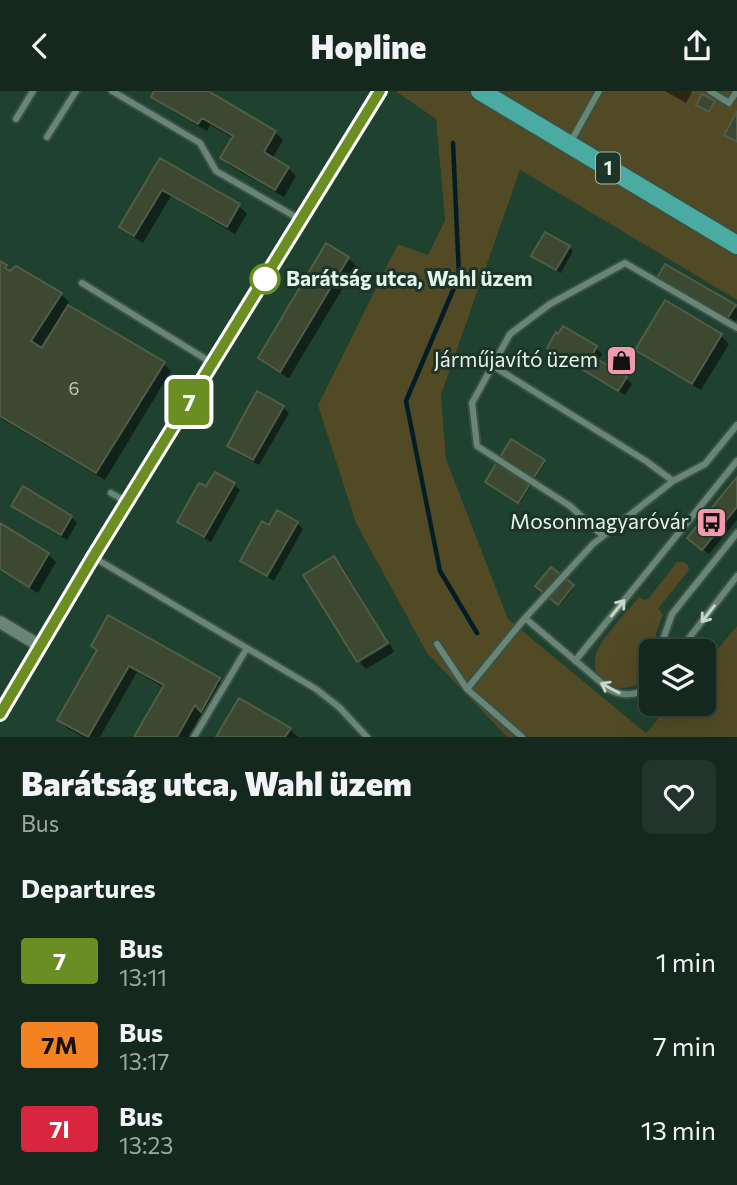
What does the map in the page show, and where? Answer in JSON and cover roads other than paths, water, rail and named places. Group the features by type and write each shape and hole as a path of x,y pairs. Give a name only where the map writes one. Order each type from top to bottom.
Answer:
{"main road":[{"name":"1","path":"480,91 737,245"}],"street":[{"path":"0,714 93,557 380,91"},
{"path":"0,622 40,646"}],"lane":[{"path":"16,119 33,91"},
{"path":"47,137 76,91"},
{"path":"112,91 200,143 216,171 301,219"},
{"path":"569,145 599,91"},
{"path":"710,91 729,103 737,91"},
{"path":"603,536 570,506 477,446 472,403 510,334 550,304 625,263 737,328"},
{"path":"82,283 213,363"},
{"path":"493,366 646,461 673,481"},
{"path":"467,689 525,618 593,544 673,481 705,464 737,425"},
{"path":"575,661 737,461"},
{"path":"111,493 127,502"},
{"path":"664,639 672,614 737,533"},
{"path":"93,557 316,689 339,707 367,737"},
{"path":"688,639 737,576"},
{"path":"525,618 603,685 617,693 632,695 639,692"},
{"path":"438,645 467,689 522,737"},
{"path":"194,737 247,648"}],"waterway":[{"path":"453,143 459,276 406,401 440,571 477,633"}],"place":[{"name":"Barátság utca, Wahl üzem","path":"265,279"},
{"name":"Járműjavító üzem","path":"621,360"},
{"name":"Mosonmagyaróvár","path":"712,522"}]}
